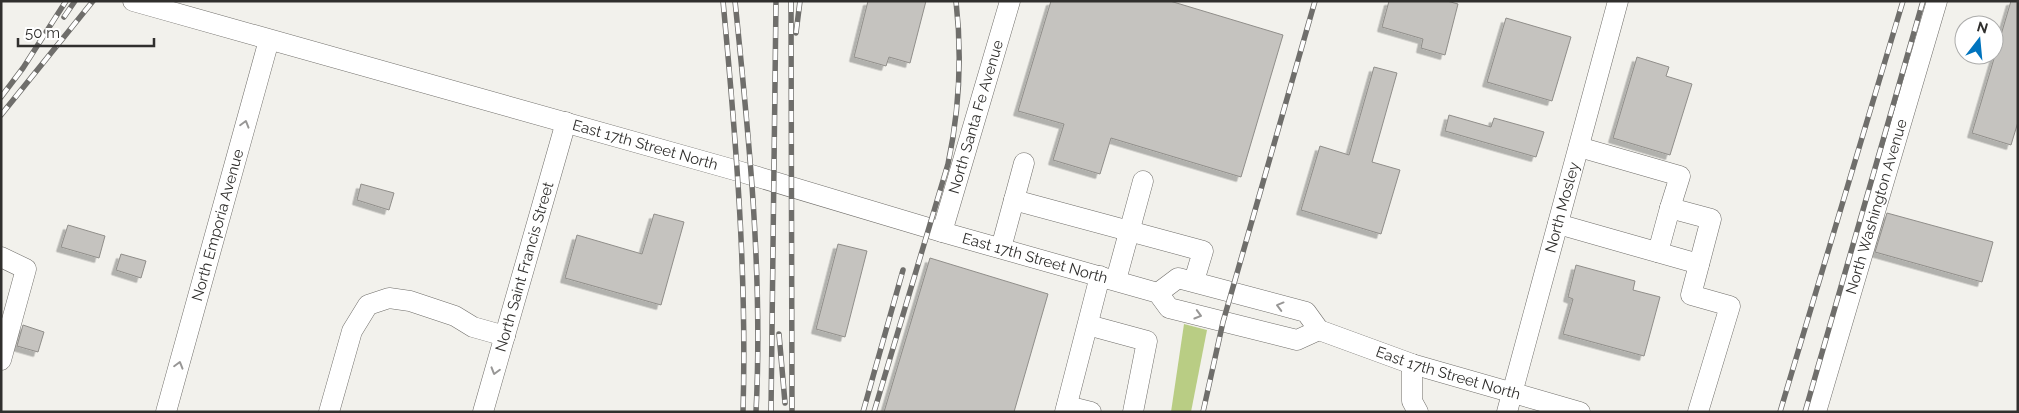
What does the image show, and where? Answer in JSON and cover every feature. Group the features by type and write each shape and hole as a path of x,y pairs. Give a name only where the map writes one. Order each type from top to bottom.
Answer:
{"street":[{"name":"East 17th Street North","path":"133,1 750,174 942,232 1108,278 1158,293 1169,308 1297,340 1319,330"},
{"name":"North Santa Fe Avenue","path":"942,232 1010,1"},
{"name":"North Mosley","path":"1507,412 1618,1"},
{"name":"North Washington Avenue","path":"1816,412 1937,1"},
{"name":"North Emporia Avenue","path":"166,412 269,40"},
{"name":"North Saint Francis Street","path":"483,412 566,122"},
{"path":"1579,147 1680,176 1658,252"},
{"path":"1001,248 1024,163"},
{"path":"1091,412 1066,409 1088,325 1129,231 1143,181"},
{"path":"1014,200 1203,251 1194,281"},
{"path":"1670,208 1710,219 1691,295 1730,306 1698,412"},
{"path":"1558,224 1699,264"},
{"path":"1,257 26,269 1,360"},
{"name":"East 17th Street North","path":"1158,293 1178,278 1306,312 1319,330 1412,364 1580,412"},
{"path":"329,412 352,331 368,305 389,298 410,301 455,316 473,327 505,336"},
{"path":"1088,325 1147,340 1132,412"},
{"path":"1412,364 1412,401 1418,412"}],"green space":[{"path":"1184,324 1207,330 1191,412 1171,412"}],"building":[{"path":"868,1 926,1 910,63 889,57 886,66 854,57"},
{"path":"1051,1 1170,1 1283,35 1241,177 1111,138 1100,174 1053,160 1064,124 1018,111"},
{"path":"1389,1 1447,1 1458,4 1445,55 1421,48 1423,39 1382,27"},
{"path":"2011,1 2018,1 2018,122 2011,145 1972,133 1992,65 2004,65 2004,25"},
{"path":"1506,18 1571,37 1552,101 1487,82"},
{"path":"1637,57 1669,67 1666,76 1692,84 1670,155 1613,138"},
{"path":"1374,67 1397,73 1372,162 1400,170 1381,234 1301,210 1320,146 1349,155"},
{"path":"1449,115 1491,127 1494,118 1544,132 1536,157 1445,131"},
{"path":"361,184 394,193 389,210 357,200"},
{"path":"1887,213 1993,242 1982,282 1875,252"},
{"path":"654,214 684,222 661,305 565,278 577,235 642,254"},
{"path":"68,225 105,236 99,258 61,247"},
{"path":"838,244 867,251 845,337 816,329"},
{"path":"121,254 146,261 141,278 116,270"},
{"path":"930,258 1048,294 1014,412 884,412"},
{"path":"1576,265 1635,281 1633,290 1660,297 1644,356 1563,334 1573,299 1568,297"},
{"path":"23,325 44,332 38,352 17,346"}],"railway":[{"path":"1,97 23,68 66,1"},
{"path":"64,17 75,1"},
{"path":"1,115 93,1"},
{"path":"723,1 742,258 743,412"},
{"path":"735,1 750,155 756,258 758,309 756,412"},
{"path":"771,412 776,1"},
{"path":"791,1 792,412"},
{"path":"796,33 800,1"},
{"path":"874,412 948,164 952,144 957,104 959,62 956,1"},
{"path":"1203,412 1223,322 1315,1"},
{"path":"1780,412 1903,1"},
{"path":"1805,412 1923,1"},
{"path":"863,412 903,270"},
{"path":"779,334 785,403"}]}
